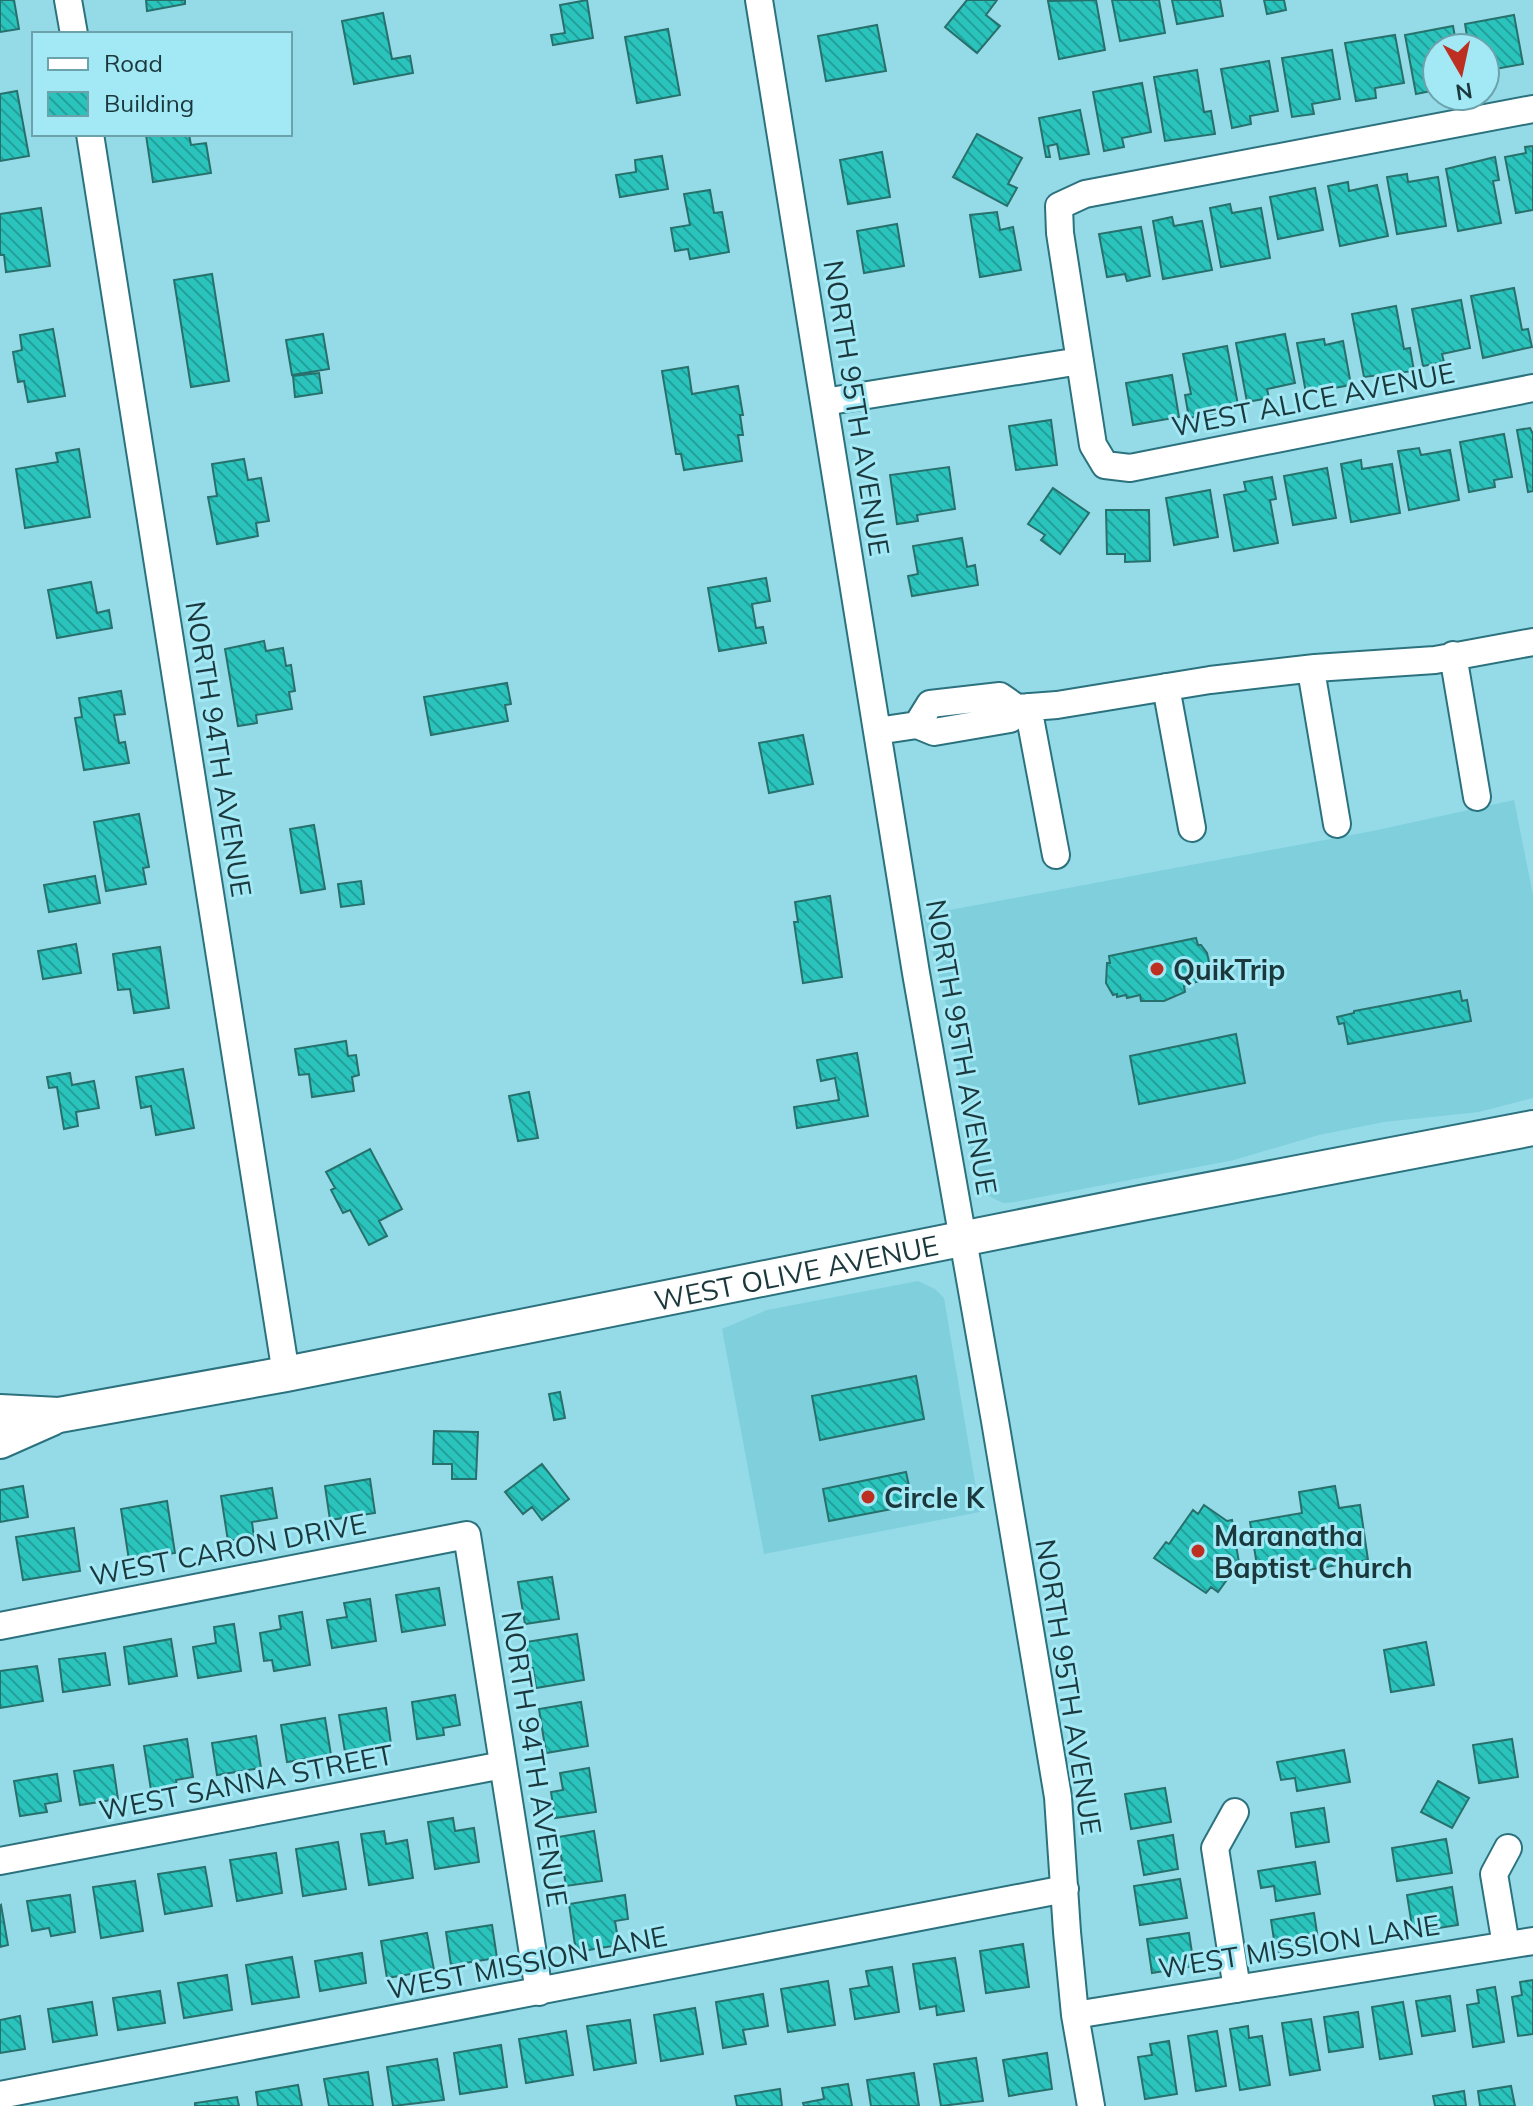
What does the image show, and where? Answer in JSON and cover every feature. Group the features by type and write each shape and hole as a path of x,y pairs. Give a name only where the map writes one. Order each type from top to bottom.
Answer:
{"main road":[{"name":"WEST OLIVE AVENUE","path":"0,1412 59,1415 286,1374 1533,1128"},
{"name":"WEST OLIVE AVENUE","path":"0,1441 59,1415"}],"street":[{"path":"68,0 74,32"},
{"name":"NORTH 95TH AVENUE","path":"759,0 916,973 1058,1797 1075,2015 1091,2106"},
{"path":"824,402 1080,361 1060,233 1059,206 1085,194 1533,109"},
{"name":"NORTH 94TH AVENUE","path":"90,136 286,1374"},
{"name":"WEST ALICE AVENUE","path":"1080,361 1093,445 1105,465 1130,468 1533,388"},
{"path":"877,731 917,725 934,732 1010,719 1022,707 1057,705 1166,687 1311,670 1435,660 1533,642"},
{"path":"1453,655 1477,797"},
{"path":"1311,670 1337,824"},
{"path":"1166,687 1192,828"},
{"path":"1022,707 1056,855"},
{"name":"NORTH 94TH AVENUE","path":"467,1535 539,1992"},
{"name":"WEST CARON DRIVE","path":"0,1626 467,1535"},
{"name":"WEST SANNA STREET","path":"0,1861 503,1765"},
{"path":"1235,1812 1215,1848 1237,1989"},
{"path":"1506,1945 1494,1874 1508,1848"},
{"name":"WEST MISSION LANE","path":"0,2095 1065,1889"},
{"name":"WEST MISSION LANE","path":"1075,2015 1533,1941"}],"shaded area":[{"path":"1514,800 1533,895 1533,1098 1479,1112 1384,1122 1319,1135 1234,1160 1015,1202 1003,1203 983,1193 975,1176 946,1004 923,915 1373,831"},
{"path":"918,1281 935,1289 944,1298 980,1512 764,1554 722,1329 767,1310"}],"building":[{"path":"0,0 14,0 19,29 0,32"},
{"path":"146,0 185,0 185,4 147,11"},
{"path":"587,0 593,38 553,45 551,35 565,33 560,5"},
{"path":"967,0 997,0 986,15 1000,26 977,53 945,27"},
{"path":"1096,0 1105,50 1059,59 1048,1"},
{"path":"1112,0 1159,0 1165,33 1120,41"},
{"path":"1172,0 1220,0 1223,16 1177,24"},
{"path":"1264,0 1284,0 1286,10 1267,14"},
{"path":"383,13 392,59 410,56 413,73 354,84 342,21"},
{"path":"1514,15 1523,64 1501,68 1501,32 1466,32 1465,24"},
{"path":"877,25 886,71 826,81 818,36"},
{"path":"1453,26 1454,32 1421,32"},
{"path":"668,29 680,95 637,103 625,37"},
{"path":"1421,32 1421,93 1416,94 1405,35"},
{"path":"1395,35 1404,83 1375,88 1376,98 1356,101 1345,43"},
{"path":"1332,50 1340,99 1312,104 1314,114 1292,117 1282,58"},
{"path":"1269,61 1278,111 1250,116 1251,124 1232,128 1221,69"},
{"path":"1197,70 1204,112 1211,111 1215,134 1165,141 1154,77"},
{"path":"1142,83 1151,132 1122,138 1124,147 1104,151 1093,92"},
{"path":"17,91 29,156 0,161 0,94"},
{"path":"1080,110 1089,154 1060,159 1057,144 1048,146 1050,157 1046,157 1039,118"},
{"path":"977,134 1022,158 1008,184 1017,188 1007,206 953,177"},
{"path":"146,136 189,136 191,145 206,143 211,173 153,182"},
{"path":"1533,146 1533,210 1516,213 1505,157 1526,153 1525,147"},
{"path":"882,152 890,197 848,204 840,160"},
{"path":"662,156 668,189 620,197 616,175 636,172 635,160"},
{"path":"1495,157 1499,180 1493,181 1501,223 1458,231 1446,169"},
{"path":"1407,174 1408,182 1438,177 1446,226 1397,234 1387,177"},
{"path":"1348,182 1349,191 1377,185 1388,236 1340,246 1328,186"},
{"path":"1315,188 1323,230 1278,239 1270,197"},
{"path":"710,190 714,213 722,212 729,252 690,259 688,249 675,251 671,228 690,225 684,194"},
{"path":"1230,204 1232,213 1261,208 1270,258 1221,267 1210,208"},
{"path":"41,208 50,266 6,272 4,255 0,255 0,214"},
{"path":"997,212 1000,230 1013,227 1021,270 980,277 970,215"},
{"path":"1172,217 1174,226 1202,221 1212,270 1163,279 1153,221"},
{"path":"897,224 904,266 864,273 857,231"},
{"path":"1141,227 1150,276 1127,281 1125,274 1107,277 1099,234"},
{"path":"212,274 229,381 191,387 174,280"},
{"path":"1514,288 1522,330 1528,329 1532,347 1483,358 1471,296"},
{"path":"1461,300 1470,348 1442,354 1444,362 1423,366 1412,309"},
{"path":"1396,306 1404,349 1410,348 1414,371 1364,377 1352,314"},
{"path":"53,329 65,396 28,402 24,381 18,382 13,352 22,350 20,335"},
{"path":"323,334 329,369 292,375 286,340"},
{"path":"1285,334 1295,383 1267,389 1269,398 1247,402 1236,343"},
{"path":"1324,339 1325,345 1343,341 1351,385 1306,393 1297,343"},
{"path":"1227,346 1238,405 1221,408 1221,412 1189,418 1185,395 1191,394 1183,354"},
{"path":"688,367 692,394 738,386 743,415 740,415 743,435 738,435 742,461 684,470 681,454 676,454 662,371"},
{"path":"319,373 322,393 295,397 293,376"},
{"path":"1172,375 1179,417 1133,425 1126,383"},
{"path":"1051,420 1057,465 1016,470 1009,426"},
{"path":"1530,428 1533,434 1533,491 1528,492 1517,430"},
{"path":"1504,434 1512,477 1494,480 1495,487 1469,492 1460,442"},
{"path":"1419,448 1421,455 1450,450 1459,500 1409,510 1398,451"},
{"path":"79,449 90,517 25,528 16,469 58,462 56,453"},
{"path":"244,459 248,480 261,478 269,521 256,523 258,536 217,544 208,497 217,496 212,464"},
{"path":"1361,460 1362,469 1392,464 1400,513 1351,522 1341,464"},
{"path":"949,467 955,509 917,515 918,521 897,524 890,475"},
{"path":"1327,468 1336,518 1293,525 1284,476"},
{"path":"1272,477 1276,499 1270,500 1278,543 1234,551 1224,495 1246,491 1244,482"},
{"path":"1053,488 1089,513 1060,554 1041,540 1045,535 1028,524"},
{"path":"1210,490 1218,537 1174,545 1166,498"},
{"path":"1106,510 1149,510 1150,561 1125,562 1125,554 1107,554"},
{"path":"962,538 967,567 975,565 978,585 912,596 908,576 918,574 913,546"},
{"path":"766,578 770,601 752,604 756,628 763,627 766,643 719,651 708,588"},
{"path":"91,582 97,613 109,610 112,628 57,638 48,590"},
{"path":"264,641 266,651 283,648 286,666 291,665 295,691 289,692 292,709 256,715 257,723 238,726 225,649"},
{"path":"507,683 511,704 505,705 508,721 431,735 424,697"},
{"path":"121,691 125,714 114,715 119,743 125,742 129,763 84,770 75,718 82,717 79,698"},
{"path":"803,735 813,784 769,793 759,743"},
{"path":"139,814 149,867 143,868 146,884 106,891 94,822"},
{"path":"314,825 325,889 301,893 290,829"},
{"path":"95,876 100,903 49,912 44,885"},
{"path":"361,881 364,904 341,907 338,884"},
{"path":"830,896 842,977 803,983 794,922 798,922 795,902"},
{"name":"QuikTrip","path":"1196,938 1198,945 1207,953 1209,962 1205,979 1184,986 1185,992 1164,1001 1141,1001 1140,995 1127,998 1126,995 1113,995 1106,983 1109,956"},
{"path":"76,944 81,973 43,979 38,951"},
{"path":"160,947 169,1008 134,1013 130,989 118,990 113,954"},
{"path":"1460,991 1462,1001 1467,1000 1471,1021 1348,1044 1344,1023 1339,1024 1337,1017 1354,1011"},
{"name":"QuikTrip","path":"1236,1034 1245,1083 1139,1104 1130,1056"},
{"path":"346,1041 348,1056 356,1055 359,1075 352,1077 354,1091 312,1097 309,1074 299,1075 295,1049"},
{"path":"857,1053 868,1116 797,1128 794,1107 839,1100 835,1078 821,1081 817,1060"},
{"path":"183,1069 194,1128 156,1135 151,1106 141,1108 136,1077"},
{"path":"70,1073 72,1085 94,1081 99,1108 76,1112 78,1126 64,1129 57,1087 49,1088 47,1077"},
{"path":"529,1092 538,1138 518,1141 509,1096"},
{"path":"370,1149 402,1209 379,1221 387,1236 369,1245 350,1210 343,1213 326,1172"},
{"name":"Circle K","path":"916,1376 924,1419 820,1440 812,1396"},
{"path":"560,1392 565,1418 554,1420 549,1394"},
{"path":"434,1431 478,1432 476,1479 452,1479 452,1464 433,1464"},
{"path":"542,1464 569,1499 542,1520 532,1507 523,1514 505,1492"},
{"name":"Circle K","path":"906,1472 913,1505 829,1521 823,1489"},
{"path":"370,1479 375,1513 330,1520 325,1486"},
{"path":"23,1486 28,1517 0,1522 0,1490"},
{"path":"1335,1486 1339,1508 1360,1505 1368,1560 1259,1578 1250,1522 1302,1513 1299,1492"},
{"path":"272,1488 277,1518 252,1522 254,1537 228,1541 221,1496"},
{"path":"167,1501 175,1553 129,1560 121,1509"},
{"name":"Maranatha Baptist Church","path":"1204,1505 1227,1521 1232,1520 1240,1569 1234,1570 1218,1592 1211,1587 1206,1593 1154,1558 1166,1542 1169,1544 1193,1510 1198,1514"},
{"path":"74,1528 80,1571 23,1580 16,1537"},
{"path":"552,1577 559,1619 525,1624 518,1582"},
{"path":"439,1588 445,1625 402,1632 396,1595"},
{"path":"370,1599 376,1641 332,1648 327,1620 347,1617 344,1603"},
{"path":"302,1612 310,1665 274,1671 272,1660 264,1661 260,1633 281,1629 279,1616"},
{"path":"234,1624 241,1671 198,1678 193,1647 216,1643 214,1627"},
{"path":"577,1634 584,1680 536,1688 526,1642"},
{"path":"171,1639 177,1676 129,1684 124,1647"},
{"path":"1426,1642 1434,1685 1391,1692 1384,1650"},
{"path":"105,1653 110,1685 63,1692 59,1659"},
{"path":"37,1666 43,1701 0,1708 0,1671"},
{"path":"455,1695 460,1725 443,1728 444,1735 417,1739 412,1702"},
{"path":"581,1702 588,1746 546,1753 539,1709"},
{"path":"386,1708 391,1744 345,1752 339,1715"},
{"path":"325,1718 331,1755 287,1762 281,1725"},
{"path":"256,1736 261,1768 217,1775 212,1743"},
{"path":"187,1739 193,1777 176,1780 177,1786 151,1790 144,1746"},
{"path":"1512,1739 1518,1777 1479,1783 1473,1745"},
{"path":"1344,1750 1350,1782 1297,1791 1295,1778 1281,1780 1277,1762"},
{"path":"113,1765 118,1799 80,1805 74,1771"},
{"path":"589,1768 596,1812 555,1818 551,1792 563,1790 560,1773"},
{"path":"57,1774 61,1801 45,1804 47,1812 20,1816 14,1781"},
{"path":"1438,1781 1469,1798 1452,1828 1421,1812"},
{"path":"1165,1788 1171,1822 1131,1829 1125,1794"},
{"path":"1324,1808 1329,1842 1296,1847 1291,1813"},
{"path":"453,1818 455,1831 474,1828 479,1862 435,1869 428,1822"},
{"path":"384,1831 386,1844 407,1840 413,1878 369,1885 361,1834"},
{"path":"594,1831 602,1881 566,1886 558,1837"},
{"path":"1173,1835 1178,1869 1144,1875 1138,1841"},
{"path":"1446,1839 1452,1873 1397,1881 1392,1848"},
{"path":"338,1842 346,1889 303,1896 296,1849"},
{"path":"276,1853 282,1893 237,1901 230,1860"},
{"path":"1315,1862 1320,1894 1276,1901 1274,1886 1261,1888 1258,1871"},
{"path":"205,1867 212,1906 165,1914 158,1874"},
{"path":"1180,1879 1187,1918 1140,1925 1134,1886"},
{"path":"135,1881 143,1931 101,1938 93,1887"},
{"path":"1452,1887 1458,1925 1413,1932 1407,1895"},
{"path":"70,1895 75,1932 51,1936 49,1928 32,1931 27,1901"},
{"path":"625,1895 628,1919 615,1921 619,1945 576,1952 569,1904"},
{"path":"0,1906 8,1945 0,1947"},
{"path":"1314,1913 1319,1946 1276,1953 1271,1920"},
{"path":"492,1925 497,1958 451,1965 446,1932"},
{"path":"427,1933 434,1970 387,1978 381,1941"},
{"path":"1189,1933 1194,1966 1152,1973 1147,1939"},
{"path":"1023,1944 1029,1987 986,1993 980,1951"},
{"path":"362,1953 366,1983 320,1991 315,1961"},
{"path":"292,1957 299,1997 252,2004 246,1965"},
{"path":"955,1958 964,2011 937,2015 936,2006 920,2009 913,1964"},
{"path":"892,1967 899,2012 855,2019 850,1989 869,1986 866,1971"},
{"path":"227,1975 232,2010 184,2018 178,1983"},
{"path":"1533,1980 1533,2034 1518,2036 1512,1997 1522,1995 1520,1982"},
{"path":"828,1981 835,2025 788,2032 781,1989"},
{"path":"1495,1987 1504,2042 1473,2047 1467,2005 1479,2003 1477,1990"},
{"path":"160,1991 165,2023 118,2030 113,1998"},
{"path":"763,1994 768,2026 743,2030 746,2044 723,2048 716,2002"},
{"path":"1450,1996 1455,2031 1422,2036 1416,2001"},
{"path":"92,2002 97,2035 53,2042 48,2009"},
{"path":"1403,2002 1412,2054 1380,2059 1372,2007"},
{"path":"695,2008 703,2054 661,2061 654,2015"},
{"path":"1358,2012 1363,2047 1329,2052 1324,2017"},
{"path":"20,2016 25,2049 0,2053 0,2020"},
{"path":"1311,2019 1320,2070 1290,2075 1282,2023"},
{"path":"630,2020 636,2063 594,2070 587,2026"},
{"path":"1248,2026 1249,2038 1262,2036 1270,2085 1240,2090 1230,2029"},
{"path":"566,2031 573,2075 526,2083 519,2039"},
{"path":"1217,2031 1226,2086 1196,2091 1188,2036"},
{"path":"1169,2041 1177,2094 1145,2099 1138,2057 1152,2055 1150,2044"},
{"path":"501,2045 507,2087 460,2094 454,2053"},
{"path":"1047,2053 1052,2089 1009,2096 1003,2060"},
{"path":"976,2058 983,2101 941,2106 934,2064"},
{"path":"437,2059 444,2100 393,2106 387,2067"},
{"path":"368,2072 373,2106 329,2106 324,2079"},
{"path":"914,2073 919,2106 871,2106 867,2080"},
{"path":"848,2084 852,2106 804,2106 803,2103 824,2099 822,2088"},
{"path":"298,2085 302,2106 258,2106 256,2092"},
{"path":"1511,2086 1515,2106 1480,2106 1478,2091"},
{"path":"780,2089 782,2106 737,2106 735,2096"},
{"path":"1464,2091 1466,2106 1435,2106 1433,2096"},
{"path":"237,2097 239,2106 195,2106 195,2103"}],"place":[{"name":"QuikTrip","path":"1157,969"},
{"name":"Circle K","path":"868,1497"},
{"name":"Maranatha Baptist Church","path":"1198,1551"}]}
